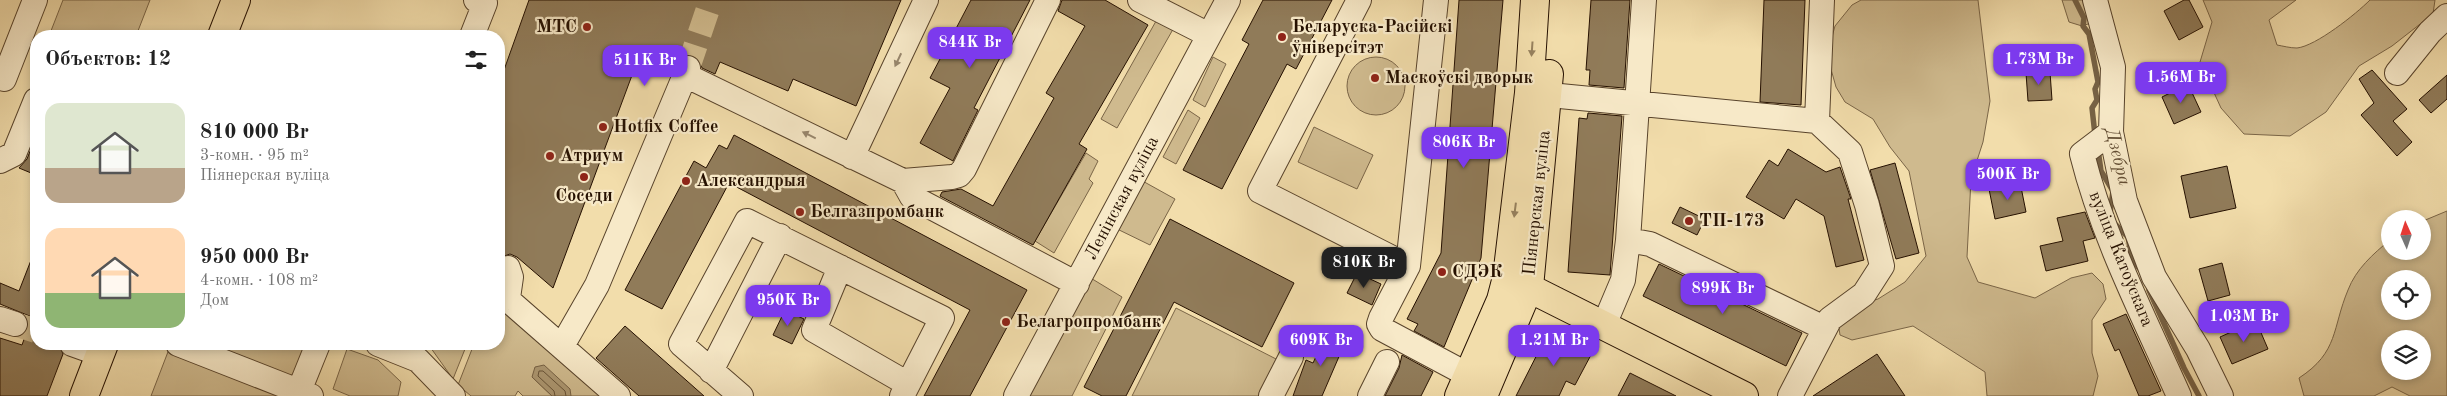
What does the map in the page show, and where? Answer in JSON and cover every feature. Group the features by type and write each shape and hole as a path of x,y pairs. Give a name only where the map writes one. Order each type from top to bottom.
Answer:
{"main road":[{"path":"224,30 236,0"},
{"name":"Піянерская вуліца","path":"1535,0 1539,94"},
{"name":"Піянерская вуліца","path":"1475,388 1518,282 1539,94 1553,0"},
{"path":"1518,282 1744,396"},
{"path":"84,396 102,350"}],"street":[{"path":"30,90 2,78 35,0"},
{"path":"852,157 878,79 903,23 926,0"},
{"path":"562,346 597,285 687,71 852,157 903,181 952,178 959,175 964,169 1048,0"},
{"path":"1140,0 1209,36"},
{"name":"Ленінская вуліца","path":"1016,396 1228,0"},
{"path":"1359,0 1260,191 1408,266"},
{"path":"1436,0 1408,266 1379,324 1382,329 1475,388"},
{"path":"1604,326 1623,280 1628,240 1644,0"},
{"path":"1817,121 1822,0"},
{"name":"вуліца Катоўскага","path":"2095,0 2113,67 2111,132 2125,201 2154,277 2198,349 2221,396"},
{"path":"474,30 484,1"},
{"path":"2397,73 2430,32 2447,16"},
{"path":"1539,94 1817,121 1850,152 1867,205 1882,266 1864,294 1830,319 1790,396"},
{"path":"0,161 14,154 30,115"},
{"name":"вуліца Катоўскага","path":"2111,132 2082,154 2089,182 2108,232 2180,396"},
{"path":"903,181 912,197 1077,284"},
{"path":"741,396 681,344 747,221 780,236 942,318 905,390 814,330 840,267"},
{"path":"711,371 780,236"},
{"path":"1628,240 1650,244 1824,328"},
{"path":"505,290 511,277 508,268"},
{"path":"505,297 618,396"},
{"path":"193,350 302,394 316,350"},
{"path":"393,350 418,360 454,396"},
{"path":"1271,396 1291,357"},
{"path":"1370,396 1387,362"}],"shaded area":[{"path":"63,0 150,0 138,30 51,30"},
{"path":"1861,0 1978,0 1990,101 1983,142 1971,179 1967,257 1978,282 2035,298 2071,278 2092,273 2103,284 2106,299 2092,320 2092,353 2098,376 2093,396 1987,396 1985,372 1913,326 1852,340 1840,335 1838,322 1855,306 1878,299 1905,282 1926,256 1909,171 1890,147 1873,119 1845,102 1836,87 1827,55 1835,26 1852,5"},
{"path":"2062,0 2086,0 2091,23 2082,26 2069,22"},
{"path":"2203,0 2296,0 2269,20 2277,45 2297,48 2325,36 2370,0 2435,0 2433,14 2392,46 2359,66 2326,112 2290,136 2244,134 2221,108 2200,62 2212,22"},
{"path":"1160,14 1176,24 1117,128 1101,119"},
{"path":"1213,57 1226,64 1205,107 1193,100"},
{"path":"1370,57 1382,57 1397,65 1405,80 1405,92 1397,107 1382,115 1370,115 1355,107 1347,92 1347,80 1355,65"},
{"path":"1188,110 1200,118 1176,164 1163,157"},
{"path":"1314,127 1373,155 1357,189 1298,162"},
{"path":"1086,153 1098,161 1089,179 1093,183 1054,253 1035,241"},
{"path":"1139,179 1175,199 1150,245 1113,227"},
{"path":"2447,211 2447,396 2410,396 2392,387 2374,396 2304,396 2299,378 2321,359 2328,349 2351,282 2371,256 2381,248 2381,260 2431,260 2431,218"},
{"path":"1089,277 1122,297 1072,396 1023,396"},
{"path":"505,306 603,396 571,396 532,377 552,396 523,396 518,391 515,396 471,396 458,385 472,350 505,350"},
{"path":"1176,308 1280,361 1261,396 1132,396"},
{"path":"169,350 308,350 289,396 151,396"},
{"path":"347,350 378,360 401,382 398,396 350,396 333,389"},
{"path":"432,350 465,350 453,379"}],"water":[{"path":"544,365 570,389 571,396 552,396 532,377 535,367"}],"building":[{"name":"Атриум","path":"529,0 901,0 856,106 793,79 788,91 720,62 715,74 702,68 699,60 693,55 680,57 675,63 641,51 553,288 517,257 510,254 505,256 505,67"},
{"path":"971,0 1030,0 974,108 978,110 953,161 920,143 950,88 930,78"},
{"path":"1062,0 1105,0 1148,25 1079,144 1087,149 1033,245 940,196 942,192 961,189 993,206 1054,98 1046,93 1085,26 1058,11"},
{"path":"1263,0 1332,0 1296,69 1287,64 1222,189 1183,170 1249,44 1242,40"},
{"path":"1459,0 1503,0 1481,258 1444,347 1414,331 1418,324 1407,319 1441,253"},
{"path":"1591,0 1630,0 1624,88 1589,85 1590,70 1586,70"},
{"path":"1764,0 1805,0 1801,105 1760,102"},
{"path":"2184,0 2189,0 2203,27 2179,40 2164,11"},
{"path":"2372,70 2407,109 2393,121 2412,142 2397,156 2361,115 2374,103 2359,79"},
{"path":"2050,72 2052,100 2028,101 2026,73"},
{"path":"2447,75 2447,99 2431,113 2419,100"},
{"path":"2188,84 2201,112 2174,124 2162,97"},
{"path":"1588,113 1622,116 1610,275 1568,272 1579,118 1587,119"},
{"path":"734,135 1027,290 970,396 924,396 970,310 729,183 662,309 625,290 694,161 706,168 719,145 727,149"},
{"path":"1788,149 1826,172 1840,167 1851,199 1848,199 1864,260 1836,267 1824,216 1796,199 1784,219 1746,197 1769,160 1778,166"},
{"path":"30,151 30,173 19,168 27,159"},
{"path":"1895,163 1919,253 1896,259 1870,170"},
{"path":"2227,166 2236,208 2190,218 2181,176"},
{"path":"2020,182 2026,212 1995,219 1989,189"},
{"name":"ТП-173","path":"1680,207 1705,219 1697,235 1672,223"},
{"path":"2085,212 2095,238 2083,241 2088,261 2046,271 2040,246 2063,241 2057,218"},
{"path":"1170,219 1294,283 1262,347 1174,302 1126,396 1102,396 1084,387"},
{"path":"30,263 30,316 0,304 0,283 19,291"},
{"path":"2222,263 2230,295 2208,301 2199,269"},
{"path":"1659,264 1802,333 1786,366 1643,296"},
{"path":"1357,273 1381,284 1372,305 1347,293"},
{"path":"785,310 804,319 792,344 773,335"},
{"path":"2126,314 2161,391 2148,396 2139,396 2119,349 2115,351 2103,324"},
{"path":"2256,321 2268,349 2232,364 2220,337"},
{"path":"30,323 30,350 61,350 63,354 47,396 0,396 0,338 22,345"},
{"path":"625,326 704,396 639,396 596,358"},
{"path":"1329,329 1347,338 1322,396 1293,396 1306,360 1313,363"},
{"path":"1549,331 1592,353 1575,385 1566,381 1559,396 1516,396"},
{"path":"1877,354 1905,396 1813,396"},
{"path":"1402,355 1433,372 1421,396 1385,396 1399,368"},
{"path":"1630,373 1676,396 1618,396"}],"waterway":[{"name":"Дзебра","path":"2075,0 2084,18 2083,26 2089,34 2098,82 2095,89 2097,100 2092,108 2095,135"},
{"name":"Дзебра","path":"2098,149 2101,171 2113,191 2110,213"},
{"name":"Дзебра","path":"2115,224 2128,237 2132,259 2139,268"},
{"name":"Дзебра","path":"2149,290 2184,368 2199,396"}],"tunnel":[{"path":"688,68 711,0"},
{"path":"15,324 30,329"}],"place":[{"name":"МТС","path":"587,27"},
{"name":"Беларуска-Расійскі ўніверсітэт","path":"1282,37"},
{"name":"Маскоўскі дворык","path":"1375,78"},
{"name":"Hotfix Coffee","path":"603,127"},
{"name":"Атриум","path":"550,156"},
{"name":"Соседи","path":"584,177"},
{"name":"Александрыя","path":"686,181"},
{"name":"Белгазпромбанк","path":"800,212"},
{"name":"ТП-173","path":"1689,221"},
{"name":"СДЭК","path":"1442,272"},
{"name":"Белагропромбанк","path":"1006,322"}]}
